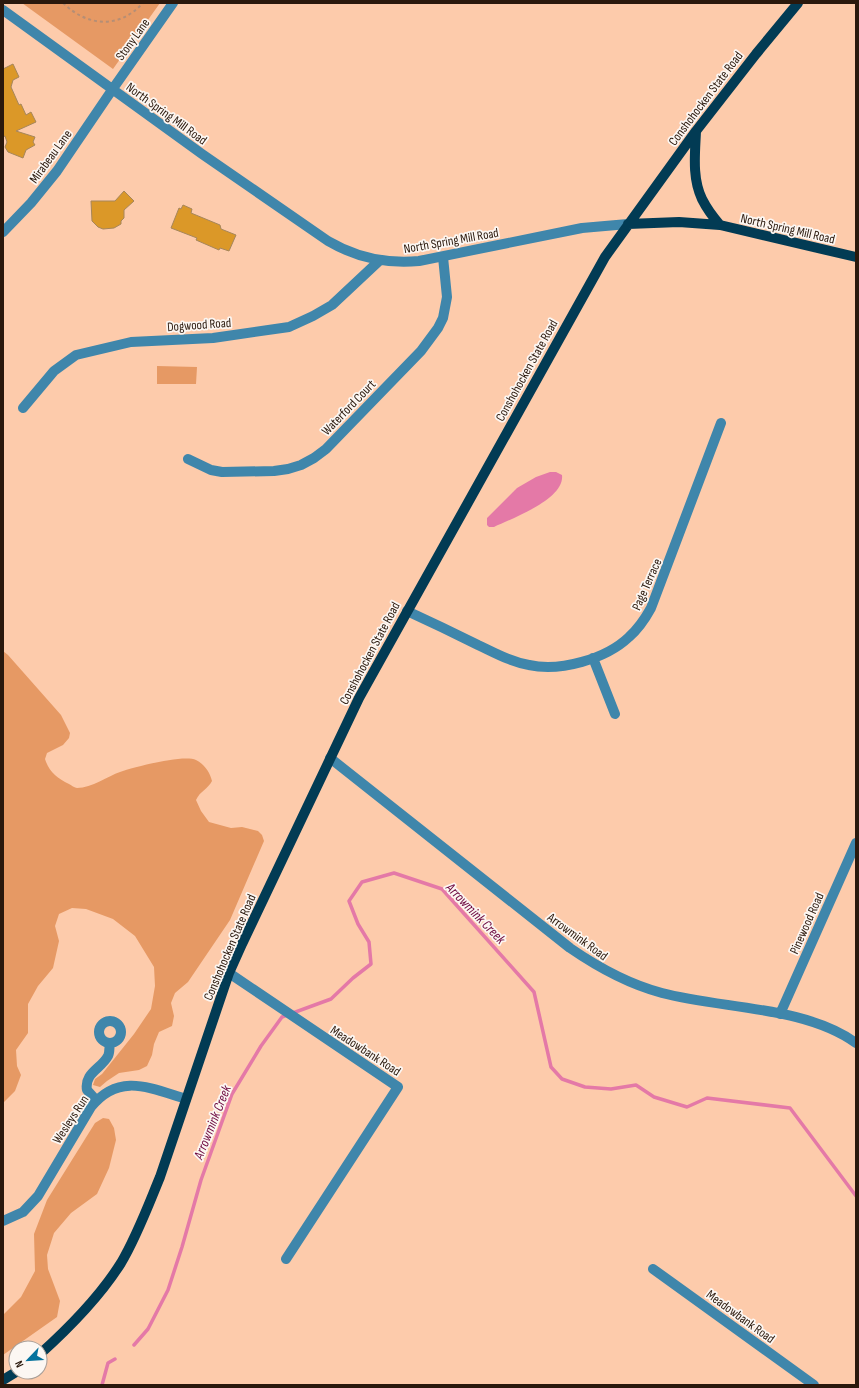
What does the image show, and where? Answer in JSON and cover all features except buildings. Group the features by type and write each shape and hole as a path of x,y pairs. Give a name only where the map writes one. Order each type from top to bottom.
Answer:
{"main road":[{"name":"Conshohocken State Road","path":"48,1346 96,1298 121,1262 139,1228 186,1099 229,973 359,698 407,611 605,257 696,131 798,3"},
{"path":"696,131 695,168 697,186 706,206 720,225"},
{"name":"North Spring Mill Road","path":"628,224 679,222 720,225 856,257"}],"street":[{"name":"Stony Lane","path":"112,90 174,3"},
{"name":"North Spring Mill Road","path":"3,10 112,90 328,242 353,254 379,261 406,262 443,257 582,228 628,224"},
{"name":"Mirabeau Lane","path":"3,232 31,203 57,171 112,90"},
{"name":"Waterford Court","path":"188,459 211,470 222,472 274,471 301,465 326,449 421,351 438,328 443,318 447,297 443,257"},
{"name":"Dogwood Road","path":"23,408 54,371 76,355 131,342 213,338 289,327 332,305 379,261"},
{"name":"Page Terrace","path":"407,611 506,658 530,666 568,665 593,658 608,651 628,639 637,630 651,608 721,423"},
{"path":"593,658 615,714"},
{"name":"Arrowmink Road","path":"330,758 570,948 613,976 636,986 664,994 807,1020 831,1028 856,1042"},
{"name":"Pinewood Road","path":"780,1014 856,843"},
{"name":"Meadowbank Road","path":"229,973 398,1087 286,1259"},
{"path":"96,1100 87,1090 87,1081 108,1056 110,1043"},
{"name":"Wesleys Run","path":"3,1222 23,1212 38,1196 91,1106 96,1100 111,1089 129,1084 148,1087 186,1099"},
{"name":"Meadowbank Road","path":"653,1269 814,1385"}],"path":[{"path":"63,3 79,16 100,22 109,22 125,18 143,3"}],"shaded area":[{"path":"22,3 160,3 113,69"},
{"path":"157,366 197,367 196,384 157,384"},
{"path":"550,472 556,472 562,475 561,484 547,500 525,513 494,527 489,527 487,525 487,518 517,488 536,477"},
{"path":"3,651 61,715 70,733 69,738 63,745 47,753 45,759 51,771 57,777 77,788 94,784 120,772 147,764 181,759 196,760 202,764 210,774 212,781 196,800 201,811 209,822 231,828 242,827 258,831 262,835 264,841 230,920 188,982 175,993 171,1003 174,1016 172,1026 159,1032 147,1066 139,1070 119,1073 100,1087 93,1085 95,1079 102,1074 134,1034 151,1009 155,986 154,967 135,936 113,919 86,909 72,908 59,914 55,926 59,941 53,968 38,986 28,1004 28,1033 16,1050 17,1066 21,1075 15,1091 3,1103"},
{"path":"103,1118 109,1119 114,1128 116,1140 109,1168 97,1194 71,1213 54,1233 47,1255 48,1269 60,1301 57,1317 24,1340 8,1340 8,1351 3,1355 3,1315 21,1297 35,1271 34,1234 47,1200 95,1123"}],"waterway":[{"name":"Arrowmink Creek","path":"134,1345 148,1329 168,1290 201,1180 232,1094 261,1046 282,1017 331,999 353,978 371,964 369,942 358,924 349,901 362,882 394,873 442,889 534,992 551,1067 562,1079 585,1087 611,1089 636,1085 654,1097 687,1107 707,1098 790,1108 856,1196"},
{"name":"Arrowmink Creek","path":"102,1385 108,1363 115,1359"}]}
